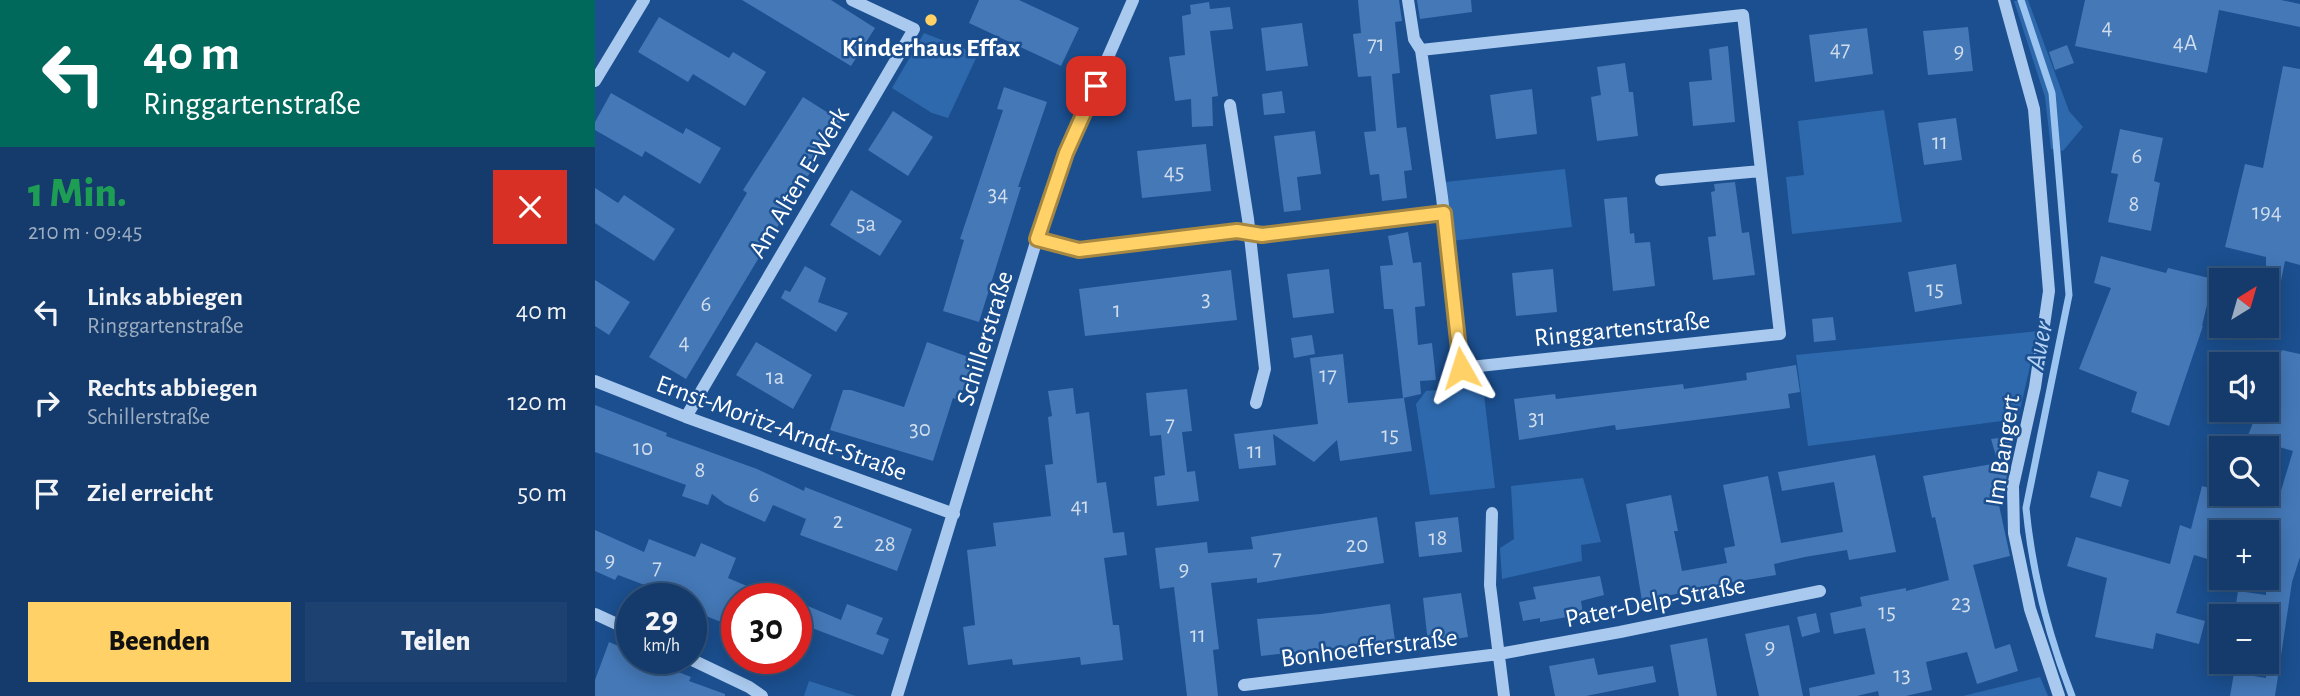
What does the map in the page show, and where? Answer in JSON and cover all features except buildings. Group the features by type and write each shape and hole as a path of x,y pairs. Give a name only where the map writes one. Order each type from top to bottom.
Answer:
{"street":[{"path":"595,81 644,0"},
{"name":"Am Alten E-Werk","path":"686,417 914,29 852,0"},
{"name":"Schillerstraße","path":"897,696 1037,239 1066,153 1133,0"},
{"name":"Ringgartenstraße","path":"1408,0 1414,39 1421,51 1444,213 1461,368 1780,334 1743,15 1421,51"},
{"name":"Im Bangert","path":"2004,0 2034,109 2049,291 2035,387 2013,486 2014,533 2030,608 2059,696"},
{"path":"1230,104 1265,369 1256,403"},
{"path":"1661,180 1761,171"},
{"path":"1037,239 1079,250 1237,231 1262,235 1444,213"},
{"name":"Ernst-Moritz-Arndt-Straße","path":"595,381 686,417 954,514"},
{"path":"1492,513 1490,585 1504,696"},
{"name":"Pater-Delp-Straße","path":"1499,654 1820,591"},
{"path":"595,614 616,624"},
{"name":"Bonhoefferstraße","path":"1244,685 1499,654"},
{"path":"707,667 762,696"}],"shaded area":[{"path":"2028,0 2069,111 2083,127 2063,151 2051,149 2045,97 2014,1"},
{"path":"924,33 978,54 948,118 932,113 892,88"},
{"path":"1884,110 1902,222 1792,234 1786,177 1804,175 1798,121"},
{"path":"1565,169 1572,227 1451,241 1445,182"},
{"path":"2038,331 2018,419 1808,446 1796,355"},
{"path":"1483,386 1495,488 1430,495 1416,404 1426,391"},
{"path":"1583,478 1601,542 1581,545 1582,561 1502,579 1500,548 1514,539 1511,486"},
{"path":"2040,677 2048,696 1963,696"},
{"path":"809,681 856,696 804,696"}],"waterway":[{"name":"Auer","path":"2021,0 2052,93 2069,295 2026,508 2032,556 2043,604 2072,696"}],"place":[{"name":"Kinderhaus Effax","path":"931,20"}],"route":[{"path":"1096,86 1066,153 1037,239 1079,250 1237,231 1262,235 1444,213 1461,368"}]}
